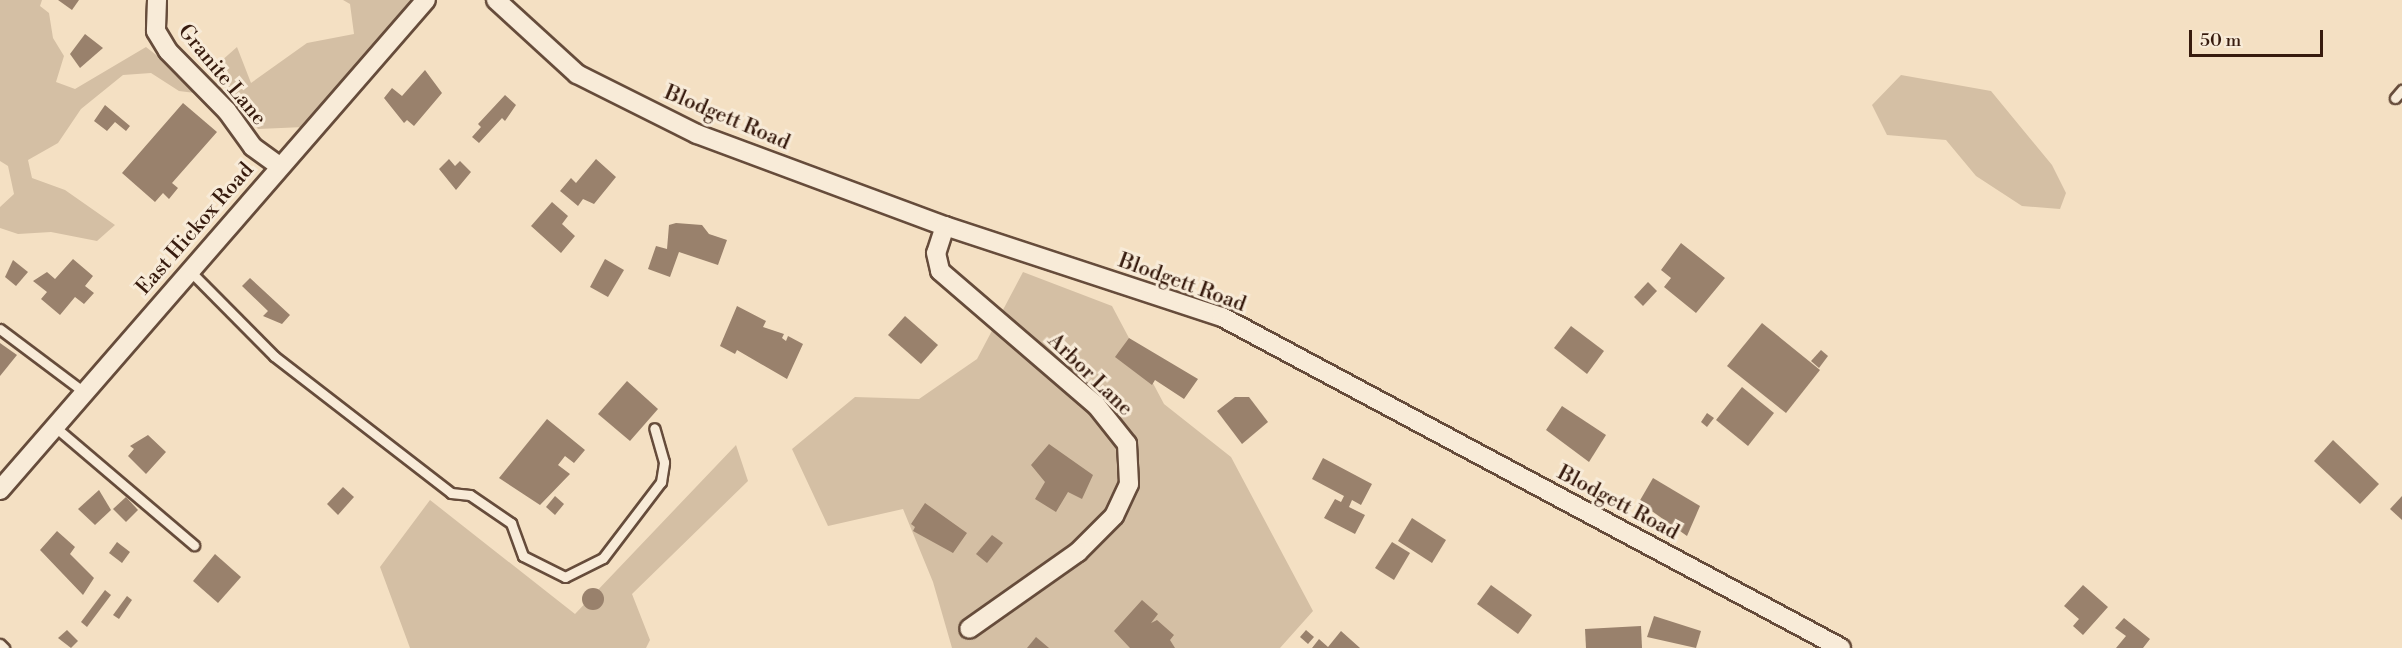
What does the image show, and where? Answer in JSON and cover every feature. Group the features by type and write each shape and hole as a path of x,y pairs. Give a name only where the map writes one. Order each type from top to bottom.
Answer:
{"street":[{"name":"Granite Lane","path":"157,0 156,31 168,51 227,111 253,147 279,166"},
{"name":"East Hickox Road","path":"0,490 188,269 426,0"},
{"name":"Blodgett Road","path":"496,0 577,74 678,125 945,226 1222,317 1841,648"},
{"name":"Arbor Lane","path":"945,226 936,253 940,271 1095,405 1127,444 1129,484 1114,516 1078,552 969,629"}],"lane":[{"path":"2395,98 2402,90"},
{"path":"188,269 274,356 451,493 470,495 511,523 523,556 565,577 603,558 661,482 664,462 654,428"},
{"path":"0,329 84,392"},
{"path":"54,426 194,545"},
{"path":"0,644 4,648"}],"shaded area":[{"path":"0,0 42,0 40,6 49,13 53,38 64,56 56,82 75,89 146,47 187,79 195,93 179,91 151,73 123,75 81,109 58,143 28,160 32,178 65,190 115,225 97,241 51,232 18,234 0,228 0,207 14,194 8,166 0,161"},
{"path":"343,0 412,0 304,127 258,129 211,70 237,47 251,83 307,43 354,34 350,4"},
{"path":"1901,75 1991,91 2052,165 2066,193 2060,209 2022,206 1976,176 1946,140 1887,135 1872,105"},
{"path":"1023,272 1112,306 1164,404 1231,457 1313,611 1280,648 952,648 933,582 903,509 828,526 792,449 855,397 919,399 977,359"},
{"path":"736,445 748,481 632,594 650,640 646,648 410,648 380,567 430,500 575,614"}],"building":[{"path":"58,0 79,0 72,10"},
{"path":"85,34 103,48 80,68 70,54"},
{"path":"425,70 442,93 414,126 407,120 404,123 384,98 392,88 402,96"},
{"path":"505,95 516,105 505,121 502,118 479,143 472,137 481,127 478,124"},
{"path":"183,103 217,132 172,183 178,188 169,199 163,193 155,202 122,173"},
{"path":"105,105 130,126 126,131 115,122 107,131 94,121"},
{"path":"449,159 455,166 460,161 471,172 456,190 439,169"},
{"path":"596,159 616,177 594,204 583,199 578,206 560,191 571,178 576,183"},
{"path":"552,202 568,216 562,224 575,236 561,253 531,226"},
{"path":"676,223 702,225 709,234 727,240 718,265 679,252 670,277 648,269 656,246 667,249 669,225"},
{"path":"1681,243 1725,278 1696,313 1664,287 1671,278 1661,270"},
{"path":"73,259 93,276 85,286 94,293 84,304 75,297 60,315 41,299 47,292 33,281 47,272 55,279"},
{"path":"605,259 624,270 608,297 590,287"},
{"path":"13,260 28,272 16,286 5,277"},
{"path":"250,278 290,315 282,324 263,316 268,311 242,286"},
{"path":"1648,282 1657,291 1643,306 1634,297"},
{"path":"737,306 766,321 763,327 784,334 782,338 786,341 788,336 803,344 787,379 737,350 735,354 720,346"},
{"path":"905,316 938,345 921,364 888,335"},
{"path":"1762,323 1820,370 1786,413 1727,366"},
{"path":"1571,326 1604,351 1587,374 1554,348"},
{"path":"1129,338 1198,379 1184,399 1155,380 1152,385 1115,357"},
{"path":"0,343 17,355 0,376"},
{"path":"1821,350 1828,356 1819,368 1811,361"},
{"path":"627,381 658,409 630,441 598,414"},
{"path":"1742,387 1774,413 1748,446 1716,420"},
{"path":"1235,397 1249,397 1268,422 1242,444 1217,411"},
{"path":"1562,406 1606,435 1589,462 1546,430"},
{"path":"1707,413 1714,418 1707,427 1701,422"},
{"path":"547,419 585,450 574,463 565,456 558,465 570,474 540,505 499,478"},
{"path":"148,435 166,452 146,474 128,456 134,449 130,446"},
{"path":"2333,440 2379,484 2360,504 2314,461"},
{"path":"1049,444 1093,475 1082,499 1068,492 1056,512 1035,499 1045,482 1031,465"},
{"path":"1323,458 1372,484 1361,505 1352,500 1349,507 1365,515 1355,534 1324,518 1335,499 1341,502 1344,496 1312,479"},
{"path":"1653,478 1700,506 1687,536 1639,502"},
{"path":"343,487 354,497 338,515 327,504"},
{"path":"99,490 111,510 95,525 78,509"},
{"path":"555,496 564,504 555,515 546,507"},
{"path":"2402,496 2402,520 2390,509"},
{"path":"126,497 138,510 126,522 113,509"},
{"path":"925,503 967,533 953,553 913,531 915,527 911,524"},
{"path":"1412,518 1446,540 1432,563 1398,541"},
{"path":"57,531 75,547 70,554 94,578 83,595 40,550"},
{"path":"992,535 1003,543 987,563 976,554"},
{"path":"117,542 130,552 122,563 109,553"},
{"path":"1392,542 1410,553 1394,580 1375,568"},
{"path":"215,554 241,577 218,603 193,581"},
{"path":"1491,585 1532,615 1518,634 1477,604"},
{"path":"2083,585 2108,607 2083,635 2073,626 2079,619 2064,606"},
{"path":"593,588 601,591 604,599 601,607 593,610 585,607 582,599 585,591"},
{"path":"105,590 111,595 87,627 81,622"},
{"path":"127,596 132,600 119,619 113,615"},
{"path":"1142,600 1158,614 1151,623 1157,620 1174,635 1170,640 1175,648 1130,648 1114,631"},
{"path":"1654,616 1701,631 1696,648 1647,637"},
{"path":"2124,618 2150,639 2143,648 2116,648 2126,636 2115,628"},
{"path":"1641,626 1642,648 1586,648 1585,629"},
{"path":"67,630 78,641 71,648 58,638"},
{"path":"1306,630 1314,637 1308,644 1300,637"},
{"path":"1341,631 1360,648 1312,648 1319,639 1328,647"},
{"path":"1036,637 1049,648 1027,648"}]}
